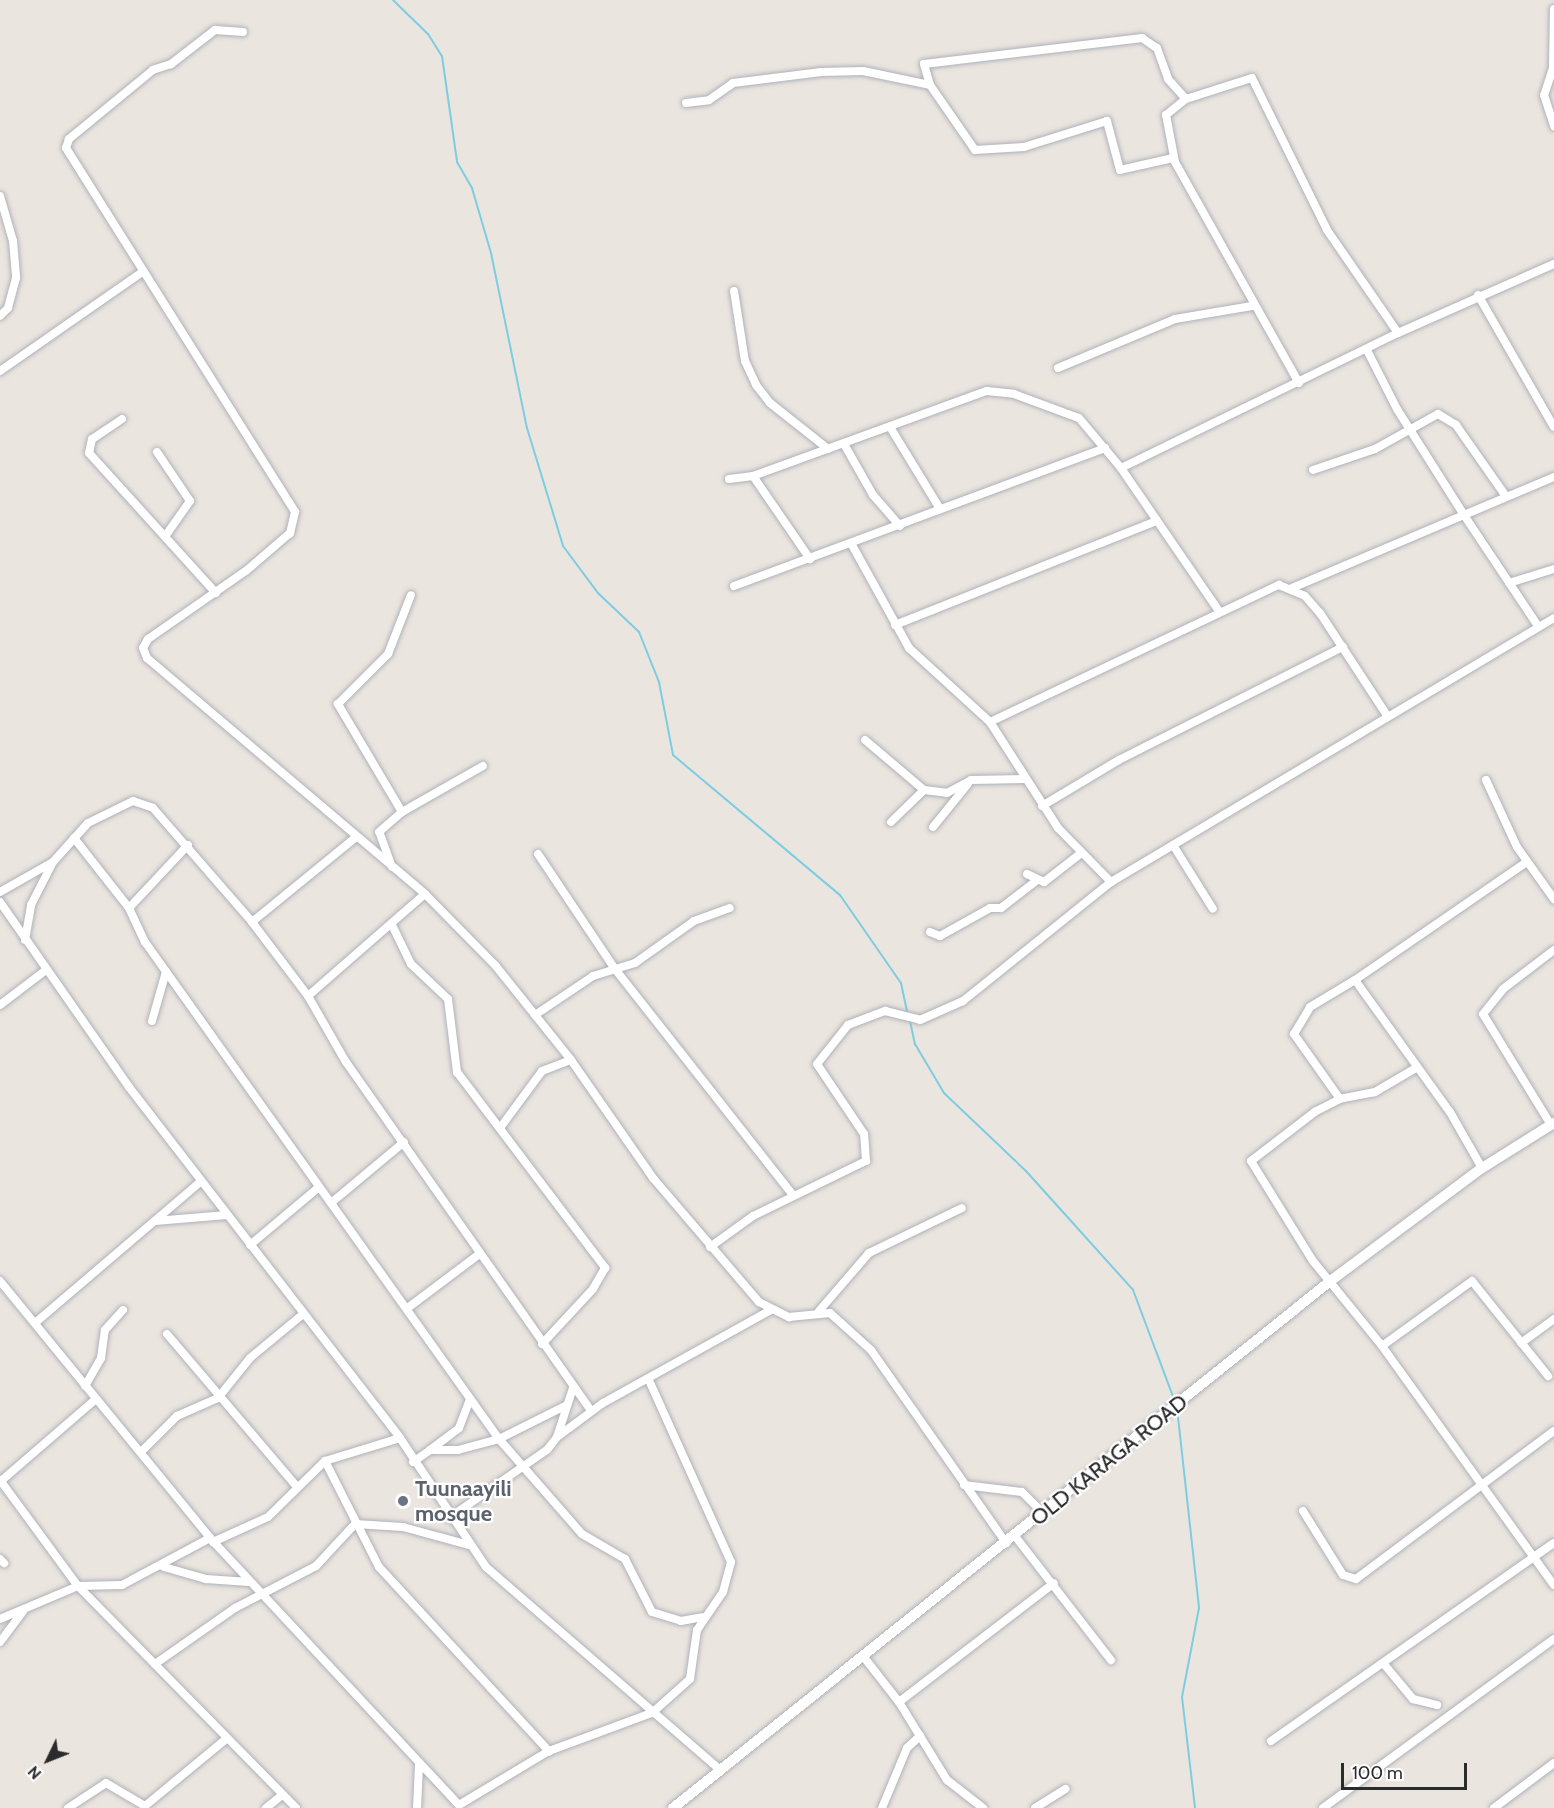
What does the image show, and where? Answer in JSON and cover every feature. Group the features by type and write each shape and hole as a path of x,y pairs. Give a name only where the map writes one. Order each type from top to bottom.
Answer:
{"street":[{"path":"1554,9 1553,68 1544,94 1554,126"},
{"path":"243,32 215,30 171,64 153,70 69,139 68,157 295,512 290,533 216,593 148,639 143,648 147,658 394,872 424,894 495,965 571,1060 607,1119 710,1247 771,1310 789,1317 819,1311 845,1323 871,1350 909,1398 964,1485 1010,1539 1054,1583 1111,1660"},
{"path":"1173,158 1120,170 1107,121 1024,147 975,150 930,86 924,64 931,59 1142,38 1157,48 1168,79 1186,99"},
{"path":"686,103 710,100 733,83 821,72 863,71 930,86"},
{"path":"1299,383 1252,306 1173,158 1166,115 1186,99 1251,78 1327,230 1398,333"},
{"path":"0,195 13,241 16,278 8,308 0,316"},
{"path":"1121,468 1478,295 1554,264"},
{"path":"0,371 141,273"},
{"path":"734,291 745,361 756,385 770,403 828,449"},
{"path":"1478,295 1554,427"},
{"path":"1058,368 1175,319 1252,306"},
{"path":"1367,350 1464,515 1538,626"},
{"path":"729,479 753,476 987,391 1058,406 1079,418 1121,468 1219,611"},
{"path":"1313,470 1375,449 1429,416 1445,415 1505,495"},
{"path":"122,418 93,439 89,453 166,535 216,593"},
{"path":"890,427 940,509"},
{"path":"844,444 873,495 900,526"},
{"path":"734,586 852,545 940,509 1105,448"},
{"path":"157,452 190,501 166,535"},
{"path":"753,476 810,560"},
{"path":"990,722 1265,588 1292,588 1464,515 1505,495 1554,477"},
{"path":"895,625 1157,521"},
{"path":"852,545 895,625 918,659 990,722 1042,806 1080,854 1111,882"},
{"path":"1509,583 1554,569"},
{"path":"1292,588 1320,612 1386,714"},
{"path":"402,812 338,704 388,654 411,595"},
{"path":"710,1247 794,1195 866,1161 864,1134 817,1064 848,1025 885,1011 920,1020 963,1001 1111,882 1386,714 1554,618"},
{"path":"1042,806 1130,754 1343,647"},
{"path":"865,740 924,789 947,793 971,780 1025,779"},
{"path":"394,872 378,832 402,812 483,766"},
{"path":"933,827 971,780"},
{"path":"1486,780 1527,862 1554,899"},
{"path":"891,822 924,789"},
{"path":"24,940 31,905 53,862 74,838 112,807 133,801 153,808 188,844 252,922 308,996 346,1062 404,1142 478,1255 591,1410"},
{"path":"74,838 129,908 166,972 319,1187 459,1375 470,1400 499,1438 528,1466 582,1534 625,1558 652,1612 681,1621 703,1617"},
{"path":"252,922 355,838"},
{"path":"129,908 188,844"},
{"path":"1173,845 1214,909"},
{"path":"538,854 615,969 794,1195"},
{"path":"930,932 940,936 990,908 1001,908 1036,881 1053,878 1080,854"},
{"path":"0,892 53,862"},
{"path":"1340,1099 1294,1034 1310,1008 1355,980 1527,862"},
{"path":"1027,874 1036,881"},
{"path":"308,996 392,925 424,894"},
{"path":"0,902 24,940 201,1181 302,1315 400,1438 449,1518 469,1545 530,1608 720,1770"},
{"path":"535,1015 593,976 634,963 694,921 730,908"},
{"path":"392,925 411,964 448,999 452,1063 605,1268 593,1289 542,1344"},
{"path":"1553,1124 1483,1014 1503,989 1554,950"},
{"path":"0,1005 46,970"},
{"path":"152,1021 166,972"},
{"path":"1355,980 1482,1168"},
{"path":"500,1128 542,1071 571,1060"},
{"path":"1416,1068 1375,1092 1340,1099 1257,1151 1251,1161 1329,1282 1382,1346 1484,1484 1554,1585"},
{"name":"OLD KARAGA ROAD","path":"673,1808 1329,1282 1482,1168 1553,1124"},
{"path":"331,1203 404,1142"},
{"path":"35,1323 201,1181"},
{"path":"250,1245 319,1187"},
{"path":"819,1311 869,1253 962,1208"},
{"path":"155,1221 227,1215"},
{"path":"409,1307 478,1255"},
{"path":"0,1281 211,1540 458,1807 549,1751 652,1713 690,1679 703,1617 723,1593 731,1562 649,1380"},
{"path":"1382,1346 1472,1281 1548,1376"},
{"path":"85,1386 101,1358 105,1330 123,1310"},
{"path":"449,1518 528,1466 557,1437 591,1410 649,1380 771,1310"},
{"path":"141,1452 177,1416 218,1398 250,1358 302,1315"},
{"path":"1521,1344 1554,1319"},
{"path":"167,1334 218,1398 297,1487"},
{"path":"557,1437 573,1388"},
{"path":"96,1399 0,1481 78,1586 296,1808"},
{"path":"413,1462 459,1428 470,1400"},
{"path":"430,1450 458,1450 499,1438 567,1405"},
{"path":"1303,1511 1343,1575 1356,1579 1554,1431"},
{"path":"164,1567 211,1540 268,1516 325,1461 400,1438"},
{"path":"325,1461 379,1567 549,1751"},
{"path":"964,1485 1022,1492 1043,1513"},
{"path":"356,1524 403,1527 469,1545"},
{"path":"155,1664 263,1594 316,1566 356,1524"},
{"path":"1271,1741 1554,1543"},
{"path":"0,1619 78,1586 116,1587 145,1569 164,1567 206,1579 249,1582"},
{"path":"899,1702 1054,1583"},
{"path":"0,1642 23,1611"},
{"path":"1323,1808 1554,1639"},
{"path":"863,1656 899,1702 947,1780 983,1808"},
{"path":"1383,1663 1413,1699 1437,1706"},
{"path":"882,1808 907,1748 920,1736"},
{"path":"69,1808 106,1783 145,1806 226,1739"},
{"path":"1494,1808 1554,1763"},
{"path":"417,1808 419,1765"},
{"path":"1035,1808 1066,1789"},
{"path":"266,1808 282,1795"}],"waterway":[{"path":"393,0 428,34 442,56 457,162 472,188 491,253 527,428 563,546 598,593 639,632 659,682 673,755 840,895 901,983 908,1015"},
{"path":"910,1021 915,1044 944,1093 1026,1171 1133,1290 1175,1402"},
{"path":"1177,1408 1199,1608 1182,1697 1195,1808"}],"place":[{"name":"Tuunaayili mosque","path":"403,1501"}]}
